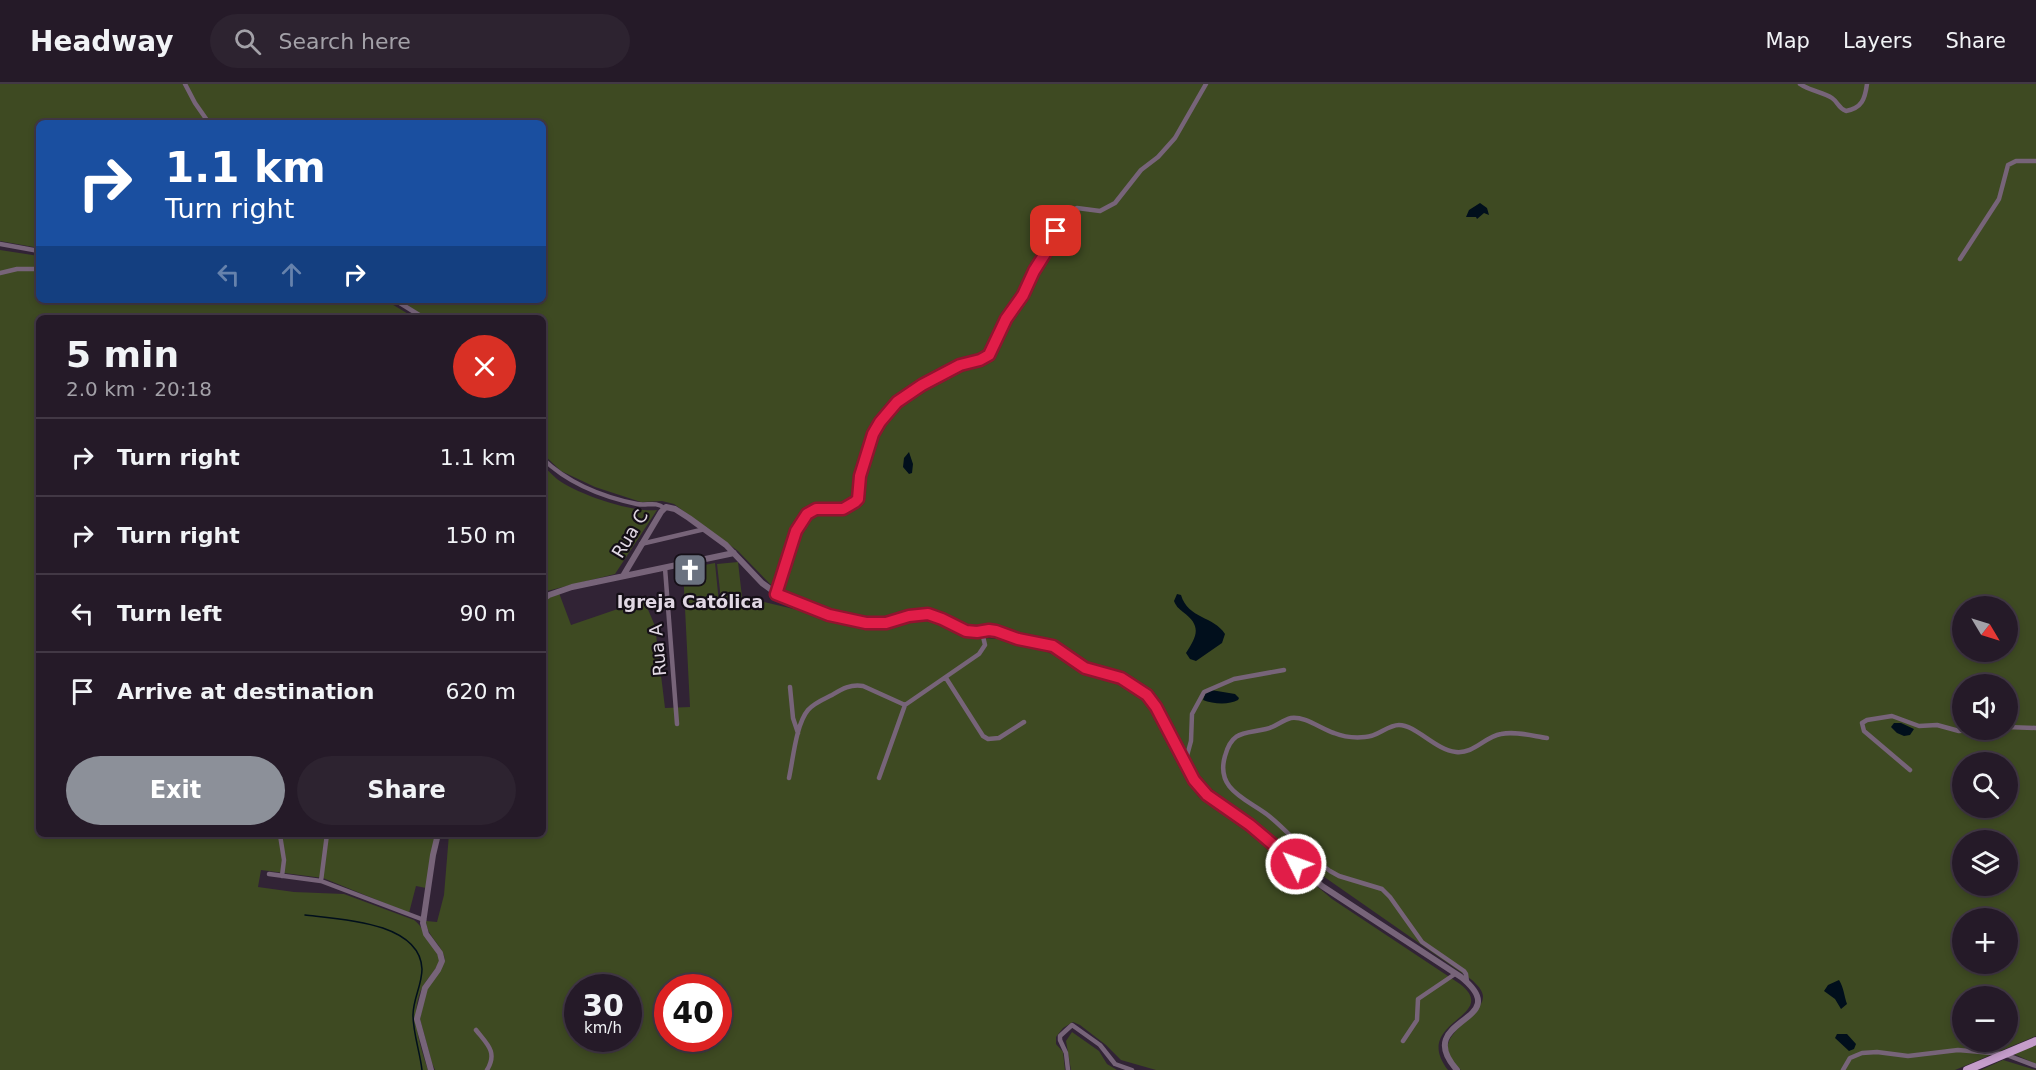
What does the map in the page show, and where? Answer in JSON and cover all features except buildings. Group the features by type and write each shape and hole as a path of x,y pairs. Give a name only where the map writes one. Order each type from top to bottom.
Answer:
{"main road":[{"path":"1966,1070 2036,1041"}],"street":[{"path":"185,84 195,104 207,120"},
{"path":"776,594 796,531 807,514 816,509 843,509 851,506 858,499 860,476 871,439 891,408 907,394 947,371 989,355 1006,319 1023,295 1034,271 1051,244 1063,217 1077,208 1100,211 1115,203 1141,170 1171,144 1206,84"},
{"path":"1800,84 1831,97 1840,108 1846,111 1857,107 1864,101 1867,84"},
{"path":"1960,259 1999,199 2009,163 2036,161"},
{"path":"0,244 36,250"},
{"path":"0,273 17,269 36,269"},
{"path":"400,303 419,315"},
{"path":"546,462 567,478 599,493 636,504 656,504 675,510 705,529 734,553 762,583 776,594 829,615 866,623 886,623 909,616 928,614 966,631 996,631 1018,639 1053,646 1085,668 1127,681 1147,695 1156,707 1201,789 1250,825 1322,886 1467,982 1477,994 1479,1003 1471,1014 1450,1032 1446,1043 1447,1054 1457,1070"},
{"name":"Rua C","path":"623,576 664,508"},
{"path":"641,544 705,529"},
{"path":"546,597 623,576 734,553"},
{"name":"Rua A","path":"665,568 678,724"},
{"path":"879,777 905,705 982,651 985,645 982,632"},
{"path":"1185,763 1189,749 1192,714 1204,692 1234,679 1284,670"},
{"path":"946,678 983,735 988,739 999,738 1024,722"},
{"path":"789,778 798,733 803,718 810,708 849,686 863,686 905,705"},
{"path":"790,687 793,718 798,733"},
{"path":"1910,770 1864,731 1861,725 1864,721 1892,716 1919,726 1937,725 1952,729"},
{"path":"1467,982 1464,971 1422,942 1382,889 1330,871 1270,817 1246,802 1230,787 1223,776 1222,767 1225,755 1231,740 1239,734 1267,729 1294,718 1334,733 1355,737 1370,737 1393,726 1402,725 1443,749 1455,752 1469,751 1501,734 1547,738"},
{"path":"2018,728 2036,728"},
{"path":"280,837 284,860 282,876"},
{"path":"321,881 327,837"},
{"path":"431,1070 417,1015 425,988 442,961 439,950 426,934 424,920 437,837"},
{"path":"269,874 321,881 424,920"},
{"path":"1403,1041 1417,1020 1418,999 1455,974"},
{"path":"1068,1070 1066,1053 1060,1036 1072,1025 1100,1045 1115,1064 1132,1070"},
{"path":"476,1030 492,1053 487,1070"},
{"path":"1843,1070 1850,1058 1870,1052 1908,1056 1958,1050 2004,1054 2036,1066"}],"green space":[{"path":"0,84 2036,84 2036,1036 2018,1044 2018,986 1952,986 1952,1052 1998,1052 1955,1070 1461,1070 1451,1058 1448,1047 1457,1029 1481,1005 1483,996 1479,987 1310,867 1205,784 1160,704 1151,691 1141,683 1127,675 1084,663 1050,641 1023,637 996,626 975,628 930,611 917,610 878,619 857,617 810,605 774,588 738,551 674,504 662,501 641,502 595,487 561,471 546,457 546,315 422,315 404,303 546,303 546,120 36,120 36,247 0,241"},
{"path":"0,250 36,256 36,303 390,303 410,315 36,315 36,837 434,837 426,888 416,886 409,913 323,878 261,870 258,887 294,892 344,894 417,923 440,958 423,986 417,1007 417,1028 428,1070 0,1070"},
{"path":"546,469 566,485 591,496 634,509 657,510 615,574 546,591"},
{"path":"738,562 742,597 721,600 717,564"},
{"path":"715,563 719,603 751,599 870,627 885,627 909,619 923,618 940,623 967,637 999,639 1040,649 1057,656 1087,675 1119,681 1147,702 1198,796 1255,834 1332,899 1460,984 1470,995 1470,1004 1465,1013 1446,1030 1440,1041 1439,1054 1448,1070 1156,1070 1121,1060 1106,1045 1073,1022 1063,1028 1056,1037 1056,1044 1063,1052 1065,1070 435,1070 420,1019 426,991 445,961 442,950 429,932 426,921 437,922 444,895 449,837 546,837 546,600 559,593 571,625 644,600 655,626 665,708 690,707 683,569"},
{"path":"1072,1032 1099,1051 1107,1064 1117,1070 1071,1070 1066,1041"},
{"path":"2036,1045 2036,1064 2014,1054"},
{"path":"2003,1060 2036,1070 1981,1070"}],"water":[{"path":"1480,203 1487,208 1489,215 1484,213 1477,219 1466,217 1469,210"},
{"path":"909,452 913,464 912,473 909,474 903,467 904,458"},
{"path":"1177,594 1181,595 1189,609 1220,628 1225,634 1222,643 1196,661 1190,659 1186,653 1195,636 1195,627 1174,601"},
{"path":"1211,690 1235,694 1239,698 1234,702 1226,703 1203,700 1205,694"},
{"path":"1894,723 1901,723 1914,729 1910,735 1904,736 1891,727"},
{"path":"1839,980 1847,1004 1841,1009 1835,999 1824,991 1828,985"},
{"path":"1837,1034 1847,1034 1856,1044 1854,1049 1849,1051 1835,1038"}],"waterway":[{"path":"305,915 357,921 376,926 408,941 418,953 422,975 413,1015 422,1070"}],"place":[{"name":"Igreja Católica","path":"690,570"}],"route":[{"path":"1056,231 1023,295 1009,313 989,355 983,359 960,365 922,385 897,402 873,434 860,476 858,499 851,506 843,509 811,510 799,524 776,594 829,615 866,623 886,623 909,616 928,614 966,631 996,631 1018,639 1046,643 1059,648 1091,671 1110,674 1127,681 1147,695 1156,707 1194,780 1201,789 1250,825 1296,864"}]}
